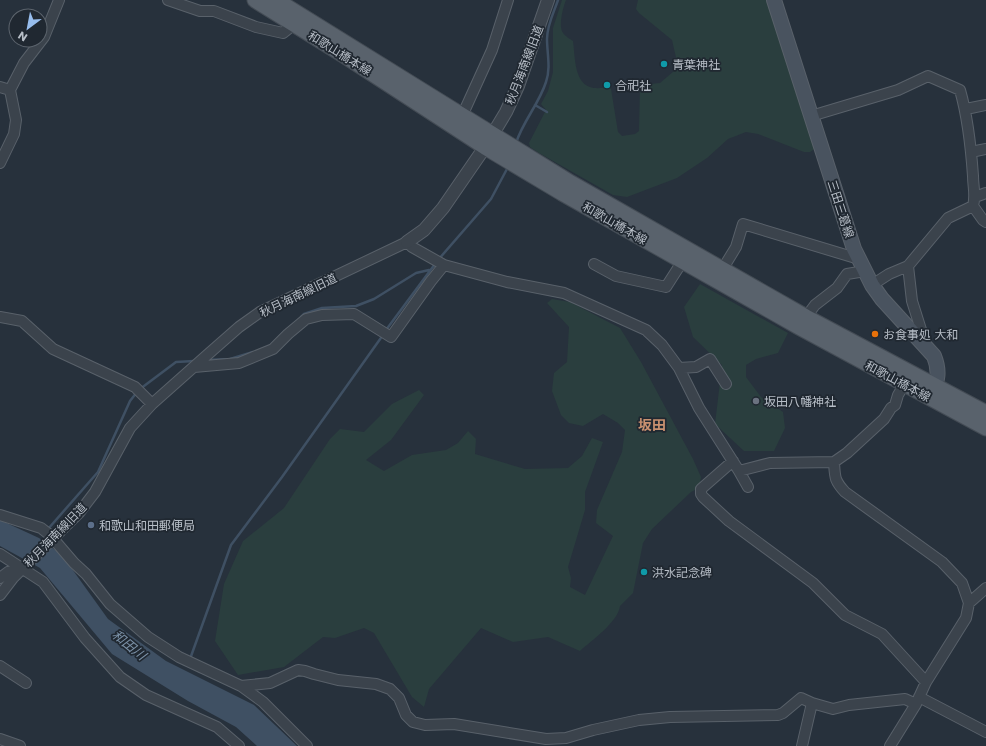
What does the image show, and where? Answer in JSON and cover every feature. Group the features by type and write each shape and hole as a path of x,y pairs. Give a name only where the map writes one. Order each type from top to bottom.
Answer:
{"main road":[{"name":"和歌山橋本線","path":"255,0 294,18 462,116 489,141"},
{"name":"和歌山橋本線","path":"276,0 294,18 345,56 522,161 682,262 933,392 986,413"},
{"name":"三田三葛線","path":"774,0 854,249 872,285 882,299 934,356 938,365 938,376 933,392"},
{"name":"和歌山橋本線","path":"522,161 571,183 806,317 907,379"},
{"name":"和歌山橋本線","path":"933,392 986,428"}],"street":[{"path":"0,163 14,134 16,120 10,90 24,62 44,37 59,0"},
{"path":"168,0 200,11 214,11 256,27 283,33 294,18"},
{"path":"462,116 492,50 508,0"},
{"name":"秋月海南線旧道","path":"0,595 13,578 26,567 79,513 95,492 130,428 152,404 239,327 260,312 407,242 424,230 443,208 489,141 506,112 518,86 548,0"},
{"path":"811,116 898,90 928,76 960,90 966,109 971,152 974,201 983,220 986,222"},
{"path":"0,87 10,90"},
{"path":"966,109 986,105"},
{"path":"971,152 986,149"},
{"path":"872,285 890,274 908,266 948,218 986,193"},
{"path":"722,270 736,247 743,224 862,265"},
{"path":"407,242 412,247 443,264 507,282 564,293 646,330 662,344 679,368 700,408 748,487"},
{"path":"594,264 616,276 666,287 682,262"},
{"path":"194,367 239,363 273,349 306,319 322,315 354,314 391,337 443,264"},
{"path":"806,317 815,305 837,288 847,274 862,265"},
{"path":"908,266 912,300 923,336 921,342"},
{"path":"0,317 22,321 53,348 135,387 152,404"},
{"path":"679,368 696,367 710,359 726,384"},
{"path":"739,471 770,462 834,462 847,453 884,419 891,408 895,405 898,395 907,379"},
{"path":"733,461 701,489 701,494 729,521 813,583 845,615 882,634 926,682"},
{"path":"834,462 835,479 837,484 845,492 942,562 962,583 969,603 966,618 926,682 890,746"},
{"path":"0,515 41,528 110,604 148,637 179,657 240,686 263,702 307,746"},
{"path":"0,554 26,567 43,582 85,638 120,677 146,695 217,727 239,746"},
{"path":"0,578 8,572 26,567"},
{"path":"969,603 986,588"},
{"path":"0,666 26,683"},
{"path":"240,686 270,683 298,670 305,671 338,680 376,684 390,689 399,698 406,715 413,722 425,725 454,724 546,739 566,738 593,730 639,720 670,717 778,715 783,713 801,698 833,709 849,705 905,699 917,700 986,732"},
{"path":"802,746 812,703"},
{"path":"0,739 20,746"}],"green space":[{"path":"562,0 566,0 561,26 563,33 573,41 578,74 581,80 590,87 609,87 611,89 618,132 622,136 635,134 639,131 641,85 660,83 674,71 677,62 672,40 639,13 636,9 638,0 768,0 816,148 810,152 804,152 758,134 746,132 728,139 707,158 677,178 627,197 613,195 539,153 530,147 529,143 546,110 541,104 548,91 553,72 553,28"},
{"path":"700,284 788,333 778,353 756,359 746,365 746,377 761,397 783,412 785,428 774,451 744,451 715,424 722,365 693,337 684,307"},
{"path":"552,299 570,302 620,328 641,362 693,459 701,477 699,488 691,492 652,529 643,543 633,593 620,606 615,618 610,624 580,651 548,637 513,642 481,628 429,689 424,707 412,697 374,633 364,628 335,638 323,637 284,667 238,675 215,641 224,584 243,541 284,508 330,439 340,429 364,432 392,404 419,390 424,395 391,440 366,460 384,471 412,455 446,450 458,443 468,431 476,439 475,454 525,469 568,468 582,456 592,438 603,442 585,492 585,510 568,567 571,578 570,587 585,595 613,536 596,523 597,510 622,452 625,430 618,423 603,414 583,426 569,423 561,415 552,391 554,373 567,362 569,327 547,303"}],"water":[{"name":"和田川","path":"0,520 39,538 62,555 108,619 166,661 254,705 297,746 257,746 236,727 188,701 112,654 40,568 0,546"}],"waterway":[{"path":"516,143 546,82 549,66 547,34 558,0"},
{"path":"535,105 547,112"},
{"path":"438,260 491,199 508,167"},
{"path":"386,330 435,264"},
{"path":"301,317 304,314 322,308 356,306 374,299 416,273 429,270"},
{"path":"190,659 231,545 282,477 383,335"},
{"path":"207,360 230,359 253,352"},
{"path":"140,389 176,362 194,361"},
{"path":"48,529 98,472 130,401 137,392"}],"place":[{"name":"青葉神社","path":"664,64"},
{"name":"合祀社","path":"607,85"},
{"name":"お食事処 大和","path":"875,334"},
{"name":"坂田八幡神社","path":"756,401"},
{"name":"和歌山和田郵便局","path":"91,525"},
{"name":"洪水記念碑","path":"644,572"}],"district":[{"name":"坂田","path":"652,425"}]}
